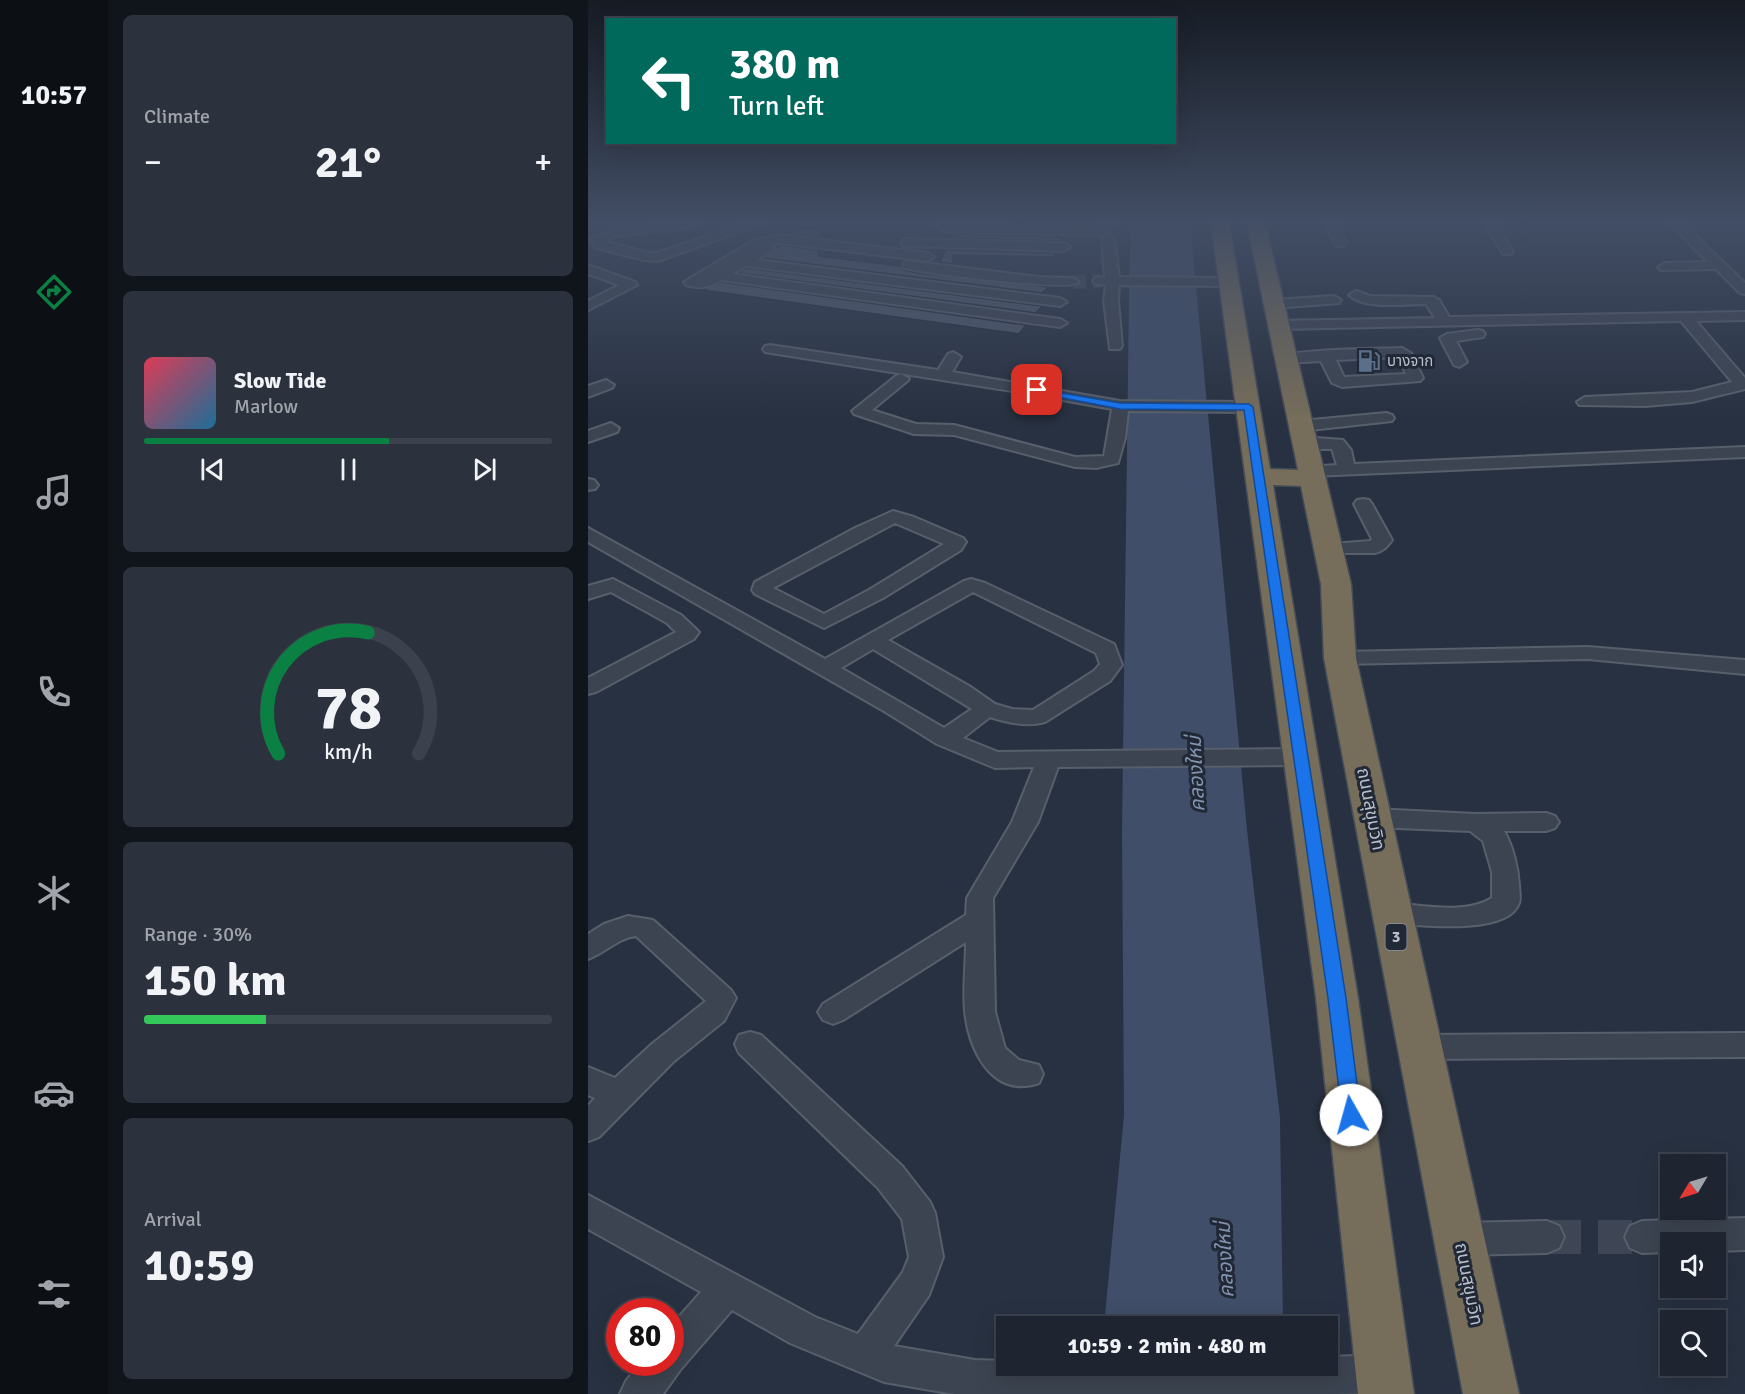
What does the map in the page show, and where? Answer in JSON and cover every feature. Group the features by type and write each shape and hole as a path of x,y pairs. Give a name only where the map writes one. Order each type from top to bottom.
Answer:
{"highway":[{"path":"1221,288 1231,407 1260,477 1275,591 1337,998 1385,1384"},
{"name":"ถนนสุขุมวิท","path":"1283,288 1286,295 1278,326 1316,458 1327,549 1336,584 1340,658 1491,1394"},
{"path":"1260,477 1316,458"}],"street":[{"path":"588,306 624,288"},
{"path":"810,288 878,297 1058,329 1060,302 1066,288"},
{"path":"865,306 890,288"},
{"path":"959,288 1060,302"},
{"path":"1112,288 1114,346"},
{"path":"588,293 605,298"},
{"path":"1286,295 1334,300"},
{"path":"1286,295 1309,324"},
{"path":"1356,295 1368,300 1430,300 1444,321"},
{"path":"1278,326 1444,321 1514,316 1745,316"},
{"path":"1459,362 1446,338 1509,333 1517,328 1514,316"},
{"path":"1586,402 1692,397 1743,384 1685,317"},
{"path":"770,349 1024,388 1123,406 1231,407"},
{"path":"1286,358 1329,361 1402,352 1415,378 1363,382 1337,380 1329,361"},
{"path":"942,376 954,357"},
{"path":"901,379 860,411 914,429 954,430 1075,462 1096,463 1112,459 1123,406"},
{"path":"588,392 606,385"},
{"path":"1316,458 1386,418"},
{"path":"588,437 611,428"},
{"path":"1316,458 1745,452"},
{"path":"1327,549 1375,547 1382,540 1363,504"},
{"path":"894,517 956,542 954,546 828,621 824,622 805,613 762,590 762,586 894,517"},
{"path":"588,534 825,668 945,739 995,760 1302,757"},
{"path":"588,593 613,585 674,620 688,632 687,635 588,687"},
{"path":"825,668 873,640 971,585 1106,649 1111,665 1102,676 1037,717 1011,716 987,709 961,691 873,640"},
{"path":"674,620 710,603"},
{"path":"766,635 805,613"},
{"path":"1340,658 1588,653 1745,667"},
{"path":"945,739 987,709"},
{"path":"1028,1074 1011,1072 992,1055 980,1012 980,898 1024,822 1046,772 1046,760"},
{"path":"1373,818 1476,823 1546,822"},
{"path":"1391,913 1461,916 1489,913 1506,902 1504,872 1494,836 1476,823"},
{"path":"833,1012 979,920"},
{"path":"588,948 616,931 635,925 643,927 721,998 716,1010 672,1045 588,1127"},
{"path":"750,1044 890,1177 918,1213 926,1257 916,1284 866,1355"},
{"path":"1420,1047 1745,1045"},
{"path":"588,1080 619,1095"},
{"path":"588,1211 803,1330 884,1363 975,1379 1085,1382 1342,1376 1385,1384"},
{"path":"1642,1237 1745,1234"},
{"path":"1460,1239 1547,1237"},
{"path":"684,1340 728,1288"},
{"path":"639,1394 654,1376"}],"water":[{"name":"คลองใหม่","path":"1129,288 1196,288 1247,830 1280,1118 1283,1316 1105,1316 1124,1115 1122,832"}],"building":[{"path":"707,288 764,288 1026,325 1019,334 703,290"},
{"path":"851,288 902,288 1042,306 1036,313"},
{"path":"1003,288 1048,288 1042,293"}],"tunnel":[{"path":"1547,1237 1642,1237"}],"place":[{"name":"บางจาก","path":"1369,361"}],"route":[{"path":"1037,390 1120,406 1249,407 1337,998 1351,1115"}]}
